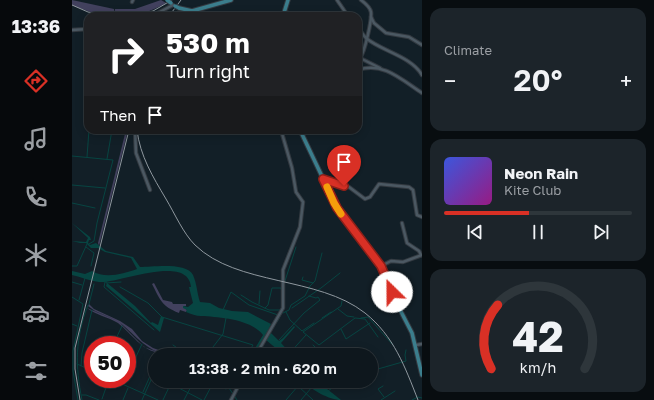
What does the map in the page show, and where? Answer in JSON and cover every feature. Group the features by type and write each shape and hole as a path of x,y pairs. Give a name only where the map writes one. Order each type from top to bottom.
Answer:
{"main road":[{"path":"166,0 174,6 192,11 231,0"},
{"path":"284,12 288,0"},
{"path":"302,134 337,208 381,266 396,302 412,333 416,344 422,375"}],"street":[{"path":"337,0 345,12"},
{"path":"361,0 370,10 374,23 386,33 409,37 422,45"},
{"path":"161,12 174,6"},
{"path":"362,53 367,38 371,15"},
{"path":"72,30 84,29"},
{"path":"362,32 367,38 419,69 422,75"},
{"path":"362,60 380,68 422,93"},
{"path":"362,69 367,67 380,68"},
{"path":"135,134 136,153 150,190"},
{"path":"260,348 283,308 283,270 300,227 303,202 296,192 292,168 282,134"},
{"path":"323,179 349,187 365,199 370,197 379,184 409,186 413,190 417,215 422,217"},
{"path":"381,266 391,262 403,262 422,255 419,251 407,243 402,223"},
{"path":"416,344 422,344"},
{"path":"231,400 237,388"}],"shaded area":[{"path":"72,0 114,9 114,12 92,12 72,5"},
{"path":"161,0 166,3 146,12 114,12 115,9 135,9"},
{"path":"125,134 127,134 99,246 98,243"},
{"path":"72,223 90,237 91,240 89,240 88,243 90,245 96,243 106,251 133,257 140,267 169,266 184,268 190,271 194,278 200,302 210,303 219,308 232,311 248,312 271,324 267,333 271,333 279,341 294,326 295,327 281,343 286,348 276,348 266,340 265,336 257,348 255,348 263,335 251,325 217,317 197,316 186,312 187,310 183,308 183,306 188,307 193,303 189,287 191,287 187,277 178,272 151,272 99,282 72,275 72,271 85,274 92,271 103,275 114,275 137,269 131,258 105,252 98,248 91,248 86,243 72,241 86,242 88,238"},
{"path":"107,283 135,306 151,323 152,322 158,325 161,316 164,318 160,332 106,286"},
{"path":"154,283 163,300 172,302 173,304 186,304 186,306 183,306 187,310 186,312 180,310 179,313 168,308 159,298 152,284"},
{"path":"89,304 94,309 120,321 132,329 142,341 153,348 150,348 144,344 120,323 133,336 118,323 87,308 118,321 95,311 88,306"},
{"path":"311,388 326,388 341,400 336,400"}],"waterway":[{"path":"87,157 89,134"},
{"path":"107,159 111,134"},
{"path":"72,156 113,160 94,241 89,244"},
{"path":"72,185 105,188"},
{"path":"72,203 95,208"},
{"path":"72,266 77,266 87,244"},
{"path":"86,247 94,253 91,266"},
{"path":"284,284 296,247"},
{"path":"283,313 289,310 291,305 305,296 310,286 315,281 322,253"},
{"path":"292,308 340,273"},
{"path":"303,277 302,280 313,283"},
{"path":"79,300 85,278"},
{"path":"106,281 106,283 121,282"},
{"path":"72,282 82,285"},
{"path":"105,282 104,287 154,330"},
{"path":"89,304 94,284"},
{"path":"120,287 148,303 162,317 253,345 251,348"},
{"path":"265,308 268,305 272,288 281,288 282,292"},
{"path":"259,304 260,291"},
{"path":"223,310 231,292 249,305 278,315"},
{"path":"241,295 269,310 282,310"},
{"path":"279,340 304,313 320,300 318,297 316,298 309,296"},
{"path":"72,297 83,304 73,351 73,371 78,400"},
{"path":"342,301 341,306 303,332 319,345 355,318 365,319 378,337"},
{"path":"82,400 77,364 81,329 88,305"},
{"path":"277,322 284,309"},
{"path":"338,309 347,316 354,317"},
{"path":"81,366 82,353 92,310"},
{"path":"286,312 290,320 302,331 314,323"},
{"path":"322,318 331,312"},
{"path":"361,318 368,317 393,345"},
{"path":"215,348 213,347 223,334 226,318"},
{"path":"341,329 346,339 370,323"},
{"path":"72,324 77,326"},
{"path":"117,336 122,326"},
{"path":"294,348 306,335"},
{"path":"136,357 142,344"},
{"path":"173,345 177,348"},
{"path":"313,345 316,348"},
{"path":"378,369 406,361 406,350"},
{"path":"77,364 84,367"},
{"path":"143,392 148,381"},
{"path":"286,400 298,386 313,400"},
{"path":"383,386 378,389 384,397"},
{"path":"142,400 148,387"},
{"path":"102,399 106,388"},
{"path":"123,400 128,388"},
{"path":"131,388 158,400"},
{"path":"163,400 169,388"},
{"path":"179,388 202,400"},
{"path":"184,400 190,388"},
{"path":"204,400 210,388"},
{"path":"229,388 237,400"},
{"path":"301,400 311,388"},
{"path":"328,391 332,388"},
{"path":"381,400 395,391"},
{"path":"82,395 99,400"},
{"path":"412,400 418,397 422,398"}],"railway":[{"path":"148,12 172,0"},
{"path":"172,12 181,0"},
{"path":"72,5 88,12"},
{"path":"80,400 75,369 75,348 128,134"},
{"path":"138,134 141,149 152,174 183,229 195,245 212,258 233,268 325,293 346,301 365,313 384,332 398,353 418,400"}],"slow traffic":[{"path":"327,187 341,214"}],"route":[{"path":"344,186 323,179 337,208 381,266 392,292"}]}
